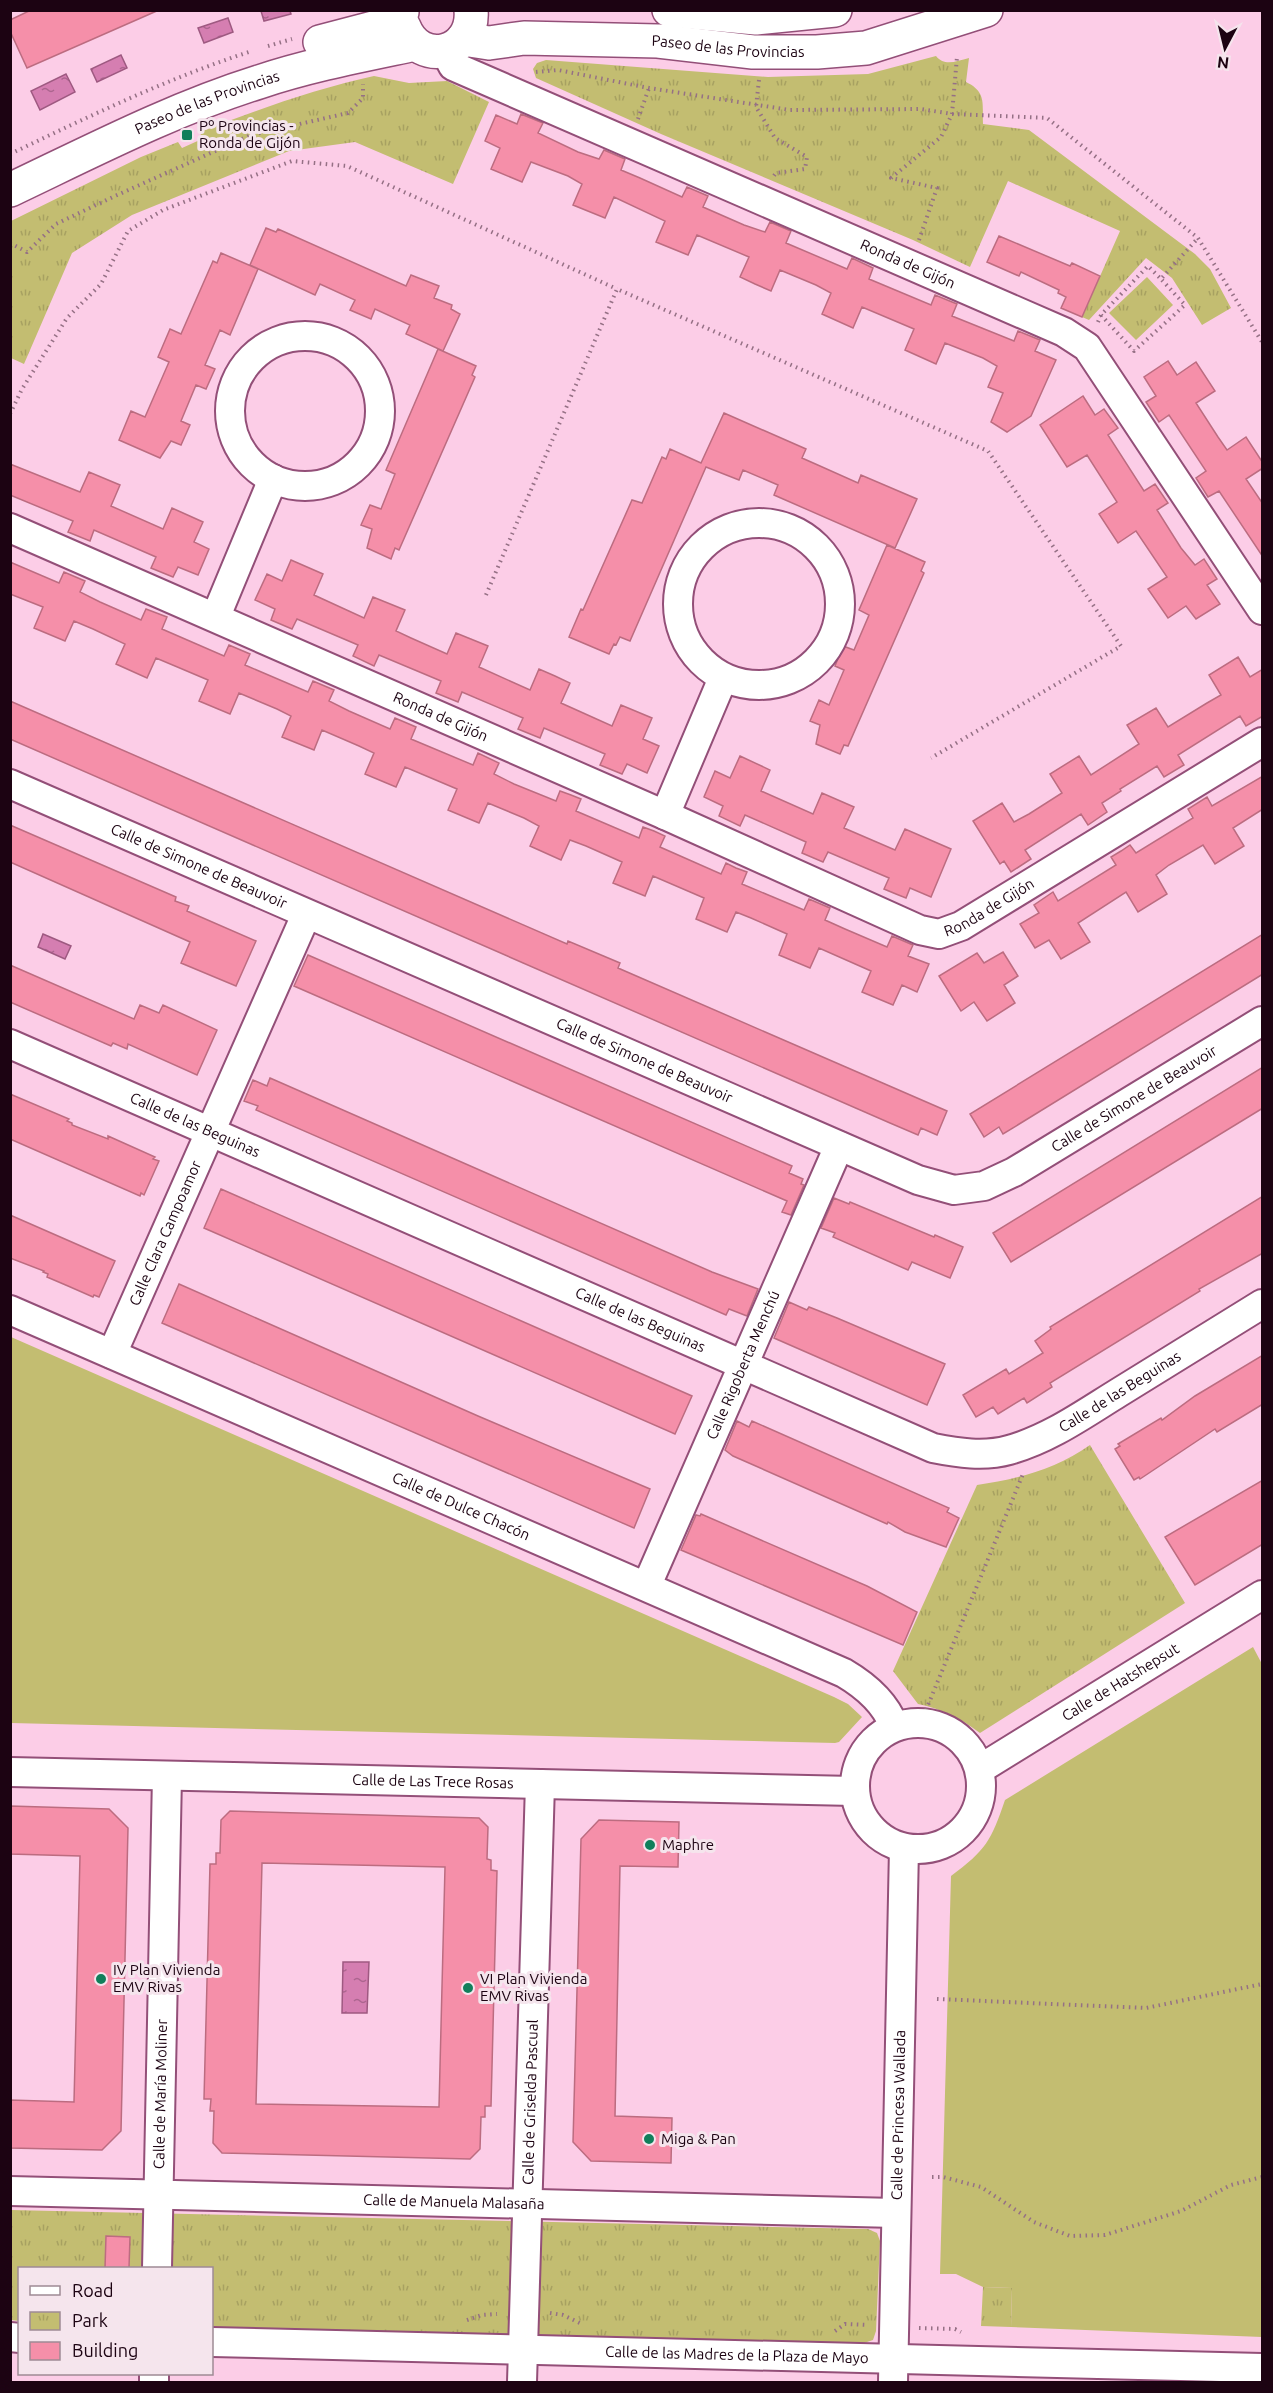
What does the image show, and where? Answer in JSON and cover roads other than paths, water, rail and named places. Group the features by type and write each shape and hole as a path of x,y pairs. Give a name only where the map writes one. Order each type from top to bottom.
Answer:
{"street":[{"name":"Paseo de las Provincias","path":"669,10 756,18 835,10"},
{"name":"Paseo de las Provincias","path":"10,190 162,118 258,82 359,55 448,36 489,43 524,38 658,40 753,52 817,52 866,48 986,10"},
{"name":"Paseo de las Provincias","path":"10,166 160,95 257,60 381,26 403,11"},
{"path":"403,11 403,24 407,35 448,36"},
{"name":"Ronda de Gijón","path":"448,36 453,66 1064,332 1087,347 1263,610"},
{"path":"315,337 338,344 357,357 372,376 379,398 380,421 373,444 360,463 341,477 319,485 295,486 273,479 253,466 239,447 231,425 231,401 237,379 251,360 269,345 280,341 315,337"},
{"path":"216,616 273,479"},
{"path":"757,523 784,527 808,539 827,558 838,583 841,609 835,635 821,658 801,675 776,684 749,685 723,678 701,662 686,640 678,614 679,587 690,562 707,541 731,528 757,523"},
{"name":"Ronda de Gijón","path":"10,528 216,616 920,930 939,934 961,926 1263,742"},
{"path":"665,815 723,678"},
{"name":"Calle de Simone de Beauvoir","path":"10,784 918,1180 954,1190 984,1186 1014,1172 1263,1021"},
{"name":"Calle Clara Campoamor","path":"112,1354 306,915"},
{"name":"Calle de las Beguinas","path":"10,1044 933,1448 960,1453 986,1454 1008,1450 1046,1436 1263,1304"},
{"name":"Calle Rigoberta Menchú","path":"647,1585 839,1146"},
{"name":"Calle de Dulce Chacón","path":"10,1310 647,1585 844,1673 866,1686 889,1714 894,1726"},
{"name":"Calle de Hatshepsut","path":"980,1769 1260,1601"},
{"path":"915,1722 937,1725 956,1734 971,1750 980,1769 982,1788 979,1806 970,1822 957,1836 932,1847 904,1848 886,1840 870,1828 859,1810 854,1791 856,1771 863,1752 877,1737 894,1726 915,1722"},
{"name":"Calle de Las Trece Rosas","path":"10,1772 854,1791"},
{"name":"Calle de María Moliner","path":"156,2267 167,1776"},
{"name":"Calle de Griselda Pascual","path":"522,2382 540,1784"},
{"name":"Calle de Princesa Wallada","path":"893,2371 904,1848"},
{"name":"Calle de Manuela Malasaña","path":"10,2191 896,2213"},
{"name":"Calle de las Madres de la Plaza de Mayo","path":"213,2342 522,2350 893,2371 1263,2368"}],"water":[{"path":"261,11 290,11 291,14 264,21"},
{"path":"228,18 233,32 204,43 198,28"},
{"path":"121,55 127,68 97,82 91,69"},
{"path":"66,74 75,92 40,110 31,91"},
{"path":"43,934 71,946 65,959 38,947"},
{"path":"343,1962 369,1962 367,2013 342,2013"}],"place":[{"name":"Pº Provincias - Ronda de Gijón","path":"187,135"},
{"name":"Maphre","path":"650,1845"},
{"name":"IV Plan Vivienda EMV Rivas","path":"101,1979"},
{"name":"VI Plan Vivienda EMV Rivas","path":"468,1988"},
{"name":"Miga & Pan","path":"649,2139"}]}
